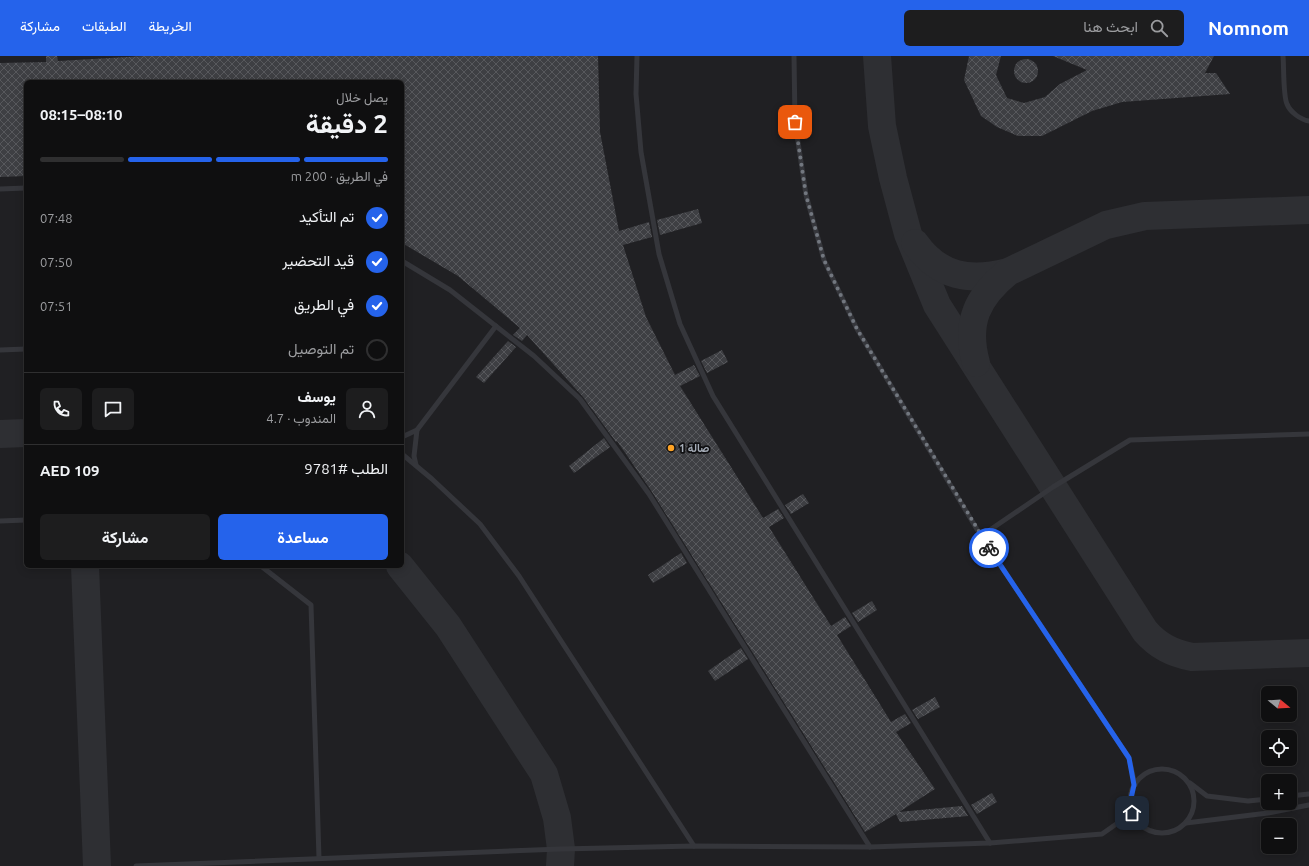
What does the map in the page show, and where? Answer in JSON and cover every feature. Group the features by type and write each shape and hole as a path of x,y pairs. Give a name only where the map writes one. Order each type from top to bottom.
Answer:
{"lane":[{"path":"637,56 636,94 642,160 659,254 683,331 713,396 990,843"},
{"path":"794,56 795,122 806,195 824,260 857,329 981,536 1129,758 1134,785"},
{"path":"1283,56 1286,104 1294,113 1304,120 1309,121"},
{"path":"0,189 24,188"},
{"path":"404,262 450,290 534,356 580,399 650,494 870,847"},
{"path":"404,436 417,430 496,326"},
{"path":"0,350 24,349"},
{"path":"416,466 414,456 417,430"},
{"path":"981,536 1053,487 1130,440 1309,434"},
{"path":"404,456 480,524 519,576 694,846"},
{"path":"0,521 24,520"},
{"path":"264,568 311,605 319,858"},
{"path":"1188,782 1193,792 1194,803 1192,814 1186,823 1177,830 1167,833 1156,833 1146,829 1138,822 1132,813 1130,798 1134,785 1141,777 1150,771 1160,769 1171,770 1181,775 1207,796 1248,801 1261,800"},
{"path":"1297,795 1309,794"},
{"path":"1186,823 1268,813 1309,805"},
{"path":"136,866 561,848 694,846 870,847 990,843 1102,834 1132,813"}],"shaded area":[{"path":"0,56 1309,56 1309,866 0,866"}],"building":[{"name":"صالة 1","path":"46,56 57,56 58,61 145,56 598,56 600,132 619,231 649,222 652,237 623,245 646,317 675,375 694,365 700,376 680,386 763,518 778,509 784,518 769,527 831,626 845,617 851,626 837,635 891,722 905,714 911,723 896,732 935,789 899,812 962,806 968,816 900,822 896,814 865,832 652,492 617,441 616,442 583,397 527,335 522,341 513,335 520,328 458,276 404,244 404,80 24,80 24,176 0,177 0,63 46,62"},
{"path":"969,56 1001,56 996,75 1007,98 1024,103 1045,97 1060,84 1087,70 1053,56 1214,56 1205,73 1216,73 1230,94 1122,102 1092,111 1042,136 1018,136 997,127 981,116 964,80"},
{"path":"1026,59 1035,62 1038,71 1035,80 1026,83 1017,80 1014,71 1017,62"},
{"path":"698,209 702,223 660,235 657,220"},
{"path":"508,341 516,347 484,383 476,377"},
{"path":"722,350 728,362 707,373 701,361"},
{"path":"604,438 610,447 574,473 569,466"},
{"path":"803,494 809,503 791,514 785,505"},
{"path":"681,553 687,563 653,583 648,575"},
{"path":"872,601 877,610 858,622 852,613"},
{"path":"741,648 748,659 715,681 708,671"},
{"path":"935,697 940,707 918,719 912,710"},
{"path":"992,793 997,802 977,814 971,805"}],"taxiway":[{"path":"877,56 882,126 893,178 908,234 937,305 1145,631 1160,645 1192,657 1309,653"},
{"path":"976,363 973,349 973,323 981,301 997,281 1008,272 1106,225 1145,216 1309,210"},
{"path":"915,243 934,263 945,270 956,274 981,276 1008,272"},
{"path":"0,434 24,433"},
{"path":"85,568 97,866"},
{"path":"402,568 448,626 544,774 557,818 561,849 560,866"}],"way so far":[{"path":"795,122 806,195 824,260 857,329 989,548"}],"place":[{"name":"صالة 1","path":"671,448"}],"route":[{"path":"989,548 1129,758 1134,785 1130,803 1132,813"}]}
